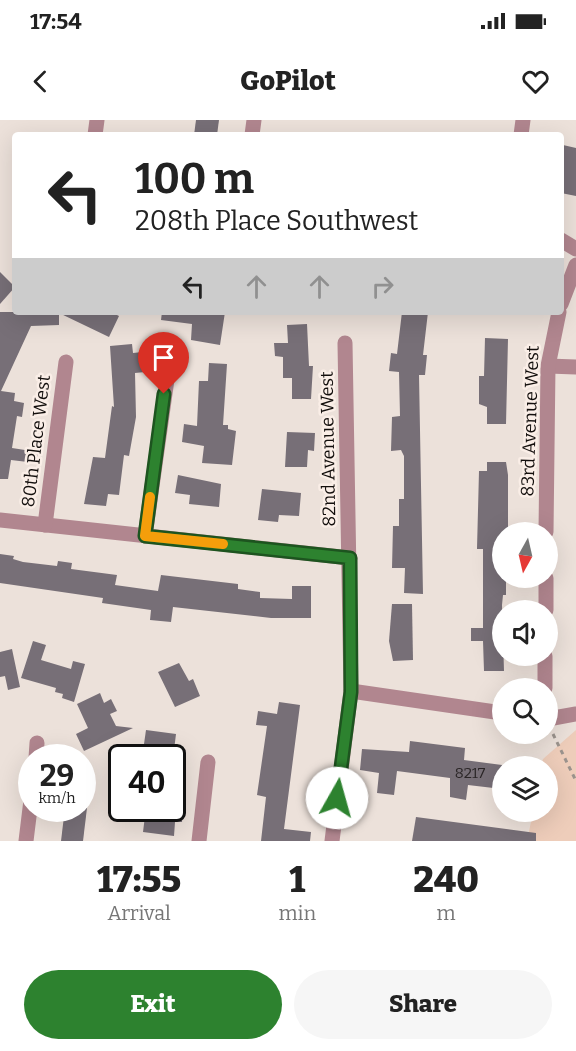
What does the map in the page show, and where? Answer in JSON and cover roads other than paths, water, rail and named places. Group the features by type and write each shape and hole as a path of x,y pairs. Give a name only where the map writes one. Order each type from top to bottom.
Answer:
{"street":[{"path":"564,291 569,270"},
{"name":"83rd Avenue West","path":"546,522 548,366 557,315"},
{"name":"82nd Avenue West","path":"332,841 351,692 345,342"},
{"path":"145,536 172,344"},
{"name":"80th Place West","path":"45,525 66,362"},
{"path":"548,366 576,367"},
{"path":"0,520 350,558"},
{"path":"351,692 492,712"},
{"path":"558,717 576,714"},
{"path":"199,841 208,762"},
{"path":"26,841 28,822"}]}
